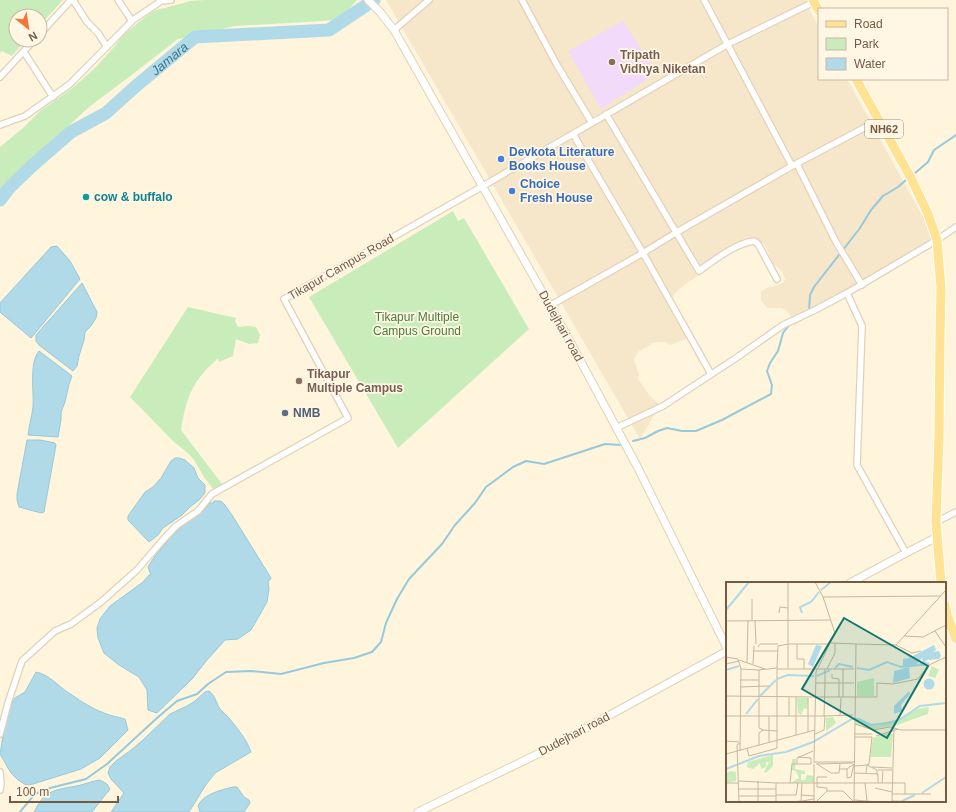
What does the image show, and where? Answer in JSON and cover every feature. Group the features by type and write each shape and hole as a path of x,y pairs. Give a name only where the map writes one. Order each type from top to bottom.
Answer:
{"main road":[{"name":"NH62","path":"857,80 913,182 928,214 937,240 941,301 936,522 941,582"},
{"path":"946,610 956,638"}],"street":[{"path":"48,26 72,0 107,47"},
{"path":"118,0 132,21"},
{"path":"0,125 25,116 53,97 70,84 132,21 160,1 171,0"},
{"name":"Dudejhari road","path":"368,0 380,12 394,30 551,305 638,468 726,648"},
{"path":"394,30 429,0"},
{"path":"522,0 557,66 592,123"},
{"path":"704,0 836,242 862,285"},
{"name":"Tikapur Campus Road","path":"0,734 8,703 18,677 22,661 55,631 71,624 101,602 137,570 176,526 198,511 212,494 348,418 284,299 728,44 813,1"},
{"path":"0,77 27,48"},
{"path":"24,52 53,97"},
{"path":"606,114 699,271 730,251 748,242 754,241 758,244 778,279"},
{"path":"551,305 794,165 879,120"},
{"path":"573,134 643,253 711,374"},
{"path":"616,428 663,406 783,325 862,285 956,227"},
{"path":"847,293 862,326 857,465 906,553"},
{"path":"936,522 956,512"},
{"path":"852,582 937,537"},
{"name":"Dudejhari road","path":"418,812 544,751 726,651"},
{"path":"0,772 0,790"}],"shaded area":[{"path":"386,0 813,0 806,4 818,25 818,80 848,80 934,237 794,326 791,316 786,310 781,308 767,308 761,300 761,292 766,288 779,285 784,282 785,279 782,271 773,264 763,243 755,241 723,257 683,286 673,296 671,301 688,336 681,341 670,345 665,342 652,343 639,351 635,357 634,360 639,374 638,379 650,396 660,405 640,439"},
{"name":"Tripath Vidhya Niketan","path":"623,21 657,73 601,109 568,51"}],"green space":[{"path":"0,0 63,0 48,16 48,8 8,8 8,48 19,48 12,56 2,51 0,53"},
{"path":"357,0 339,20 235,26 178,39 89,107 27,164 0,193 0,147 23,128 40,111 75,86 96,67 123,35 153,11 191,1"},
{"name":"Tikapur Multiple Campus Ground","path":"453,211 458,221 464,218 529,329 398,448 309,297"},
{"path":"188,307 236,318 235,321 238,327 256,327 260,335 258,343 249,344 236,339 233,356 219,362 218,358 202,374 192,389 187,402 181,430 222,484 214,490 189,454 173,441 130,397"}],"water":[{"path":"57,246 70,261 80,279 31,338 0,312 0,303 51,247"},
{"path":"82,283 97,312 96,318 85,332 77,366 73,371 39,345 36,341 36,335"},
{"path":"39,351 72,376 61,412 58,437 28,435 33,407 33,370 36,356"},
{"path":"27,440 40,440 55,443 56,445 44,512 41,513 19,507 17,500"},
{"path":"175,458 185,460 194,468 198,478 205,485 205,493 182,515 163,528 158,535 149,542 128,520 128,516 145,492 153,487 161,478 171,461"},
{"path":"214,501 221,501 225,505 271,578 268,582 269,589 267,602 251,630 238,639 225,640 192,679 157,713 148,710 147,690 139,677 119,665 104,653 98,638 97,628 100,619 110,606 143,582 149,575 151,575 148,567 171,537"},
{"path":"36,672 51,679 84,703 107,714 125,719 128,730 100,758 81,769 26,785 11,773 0,754 5,724 10,707 15,698 25,692"},
{"path":"209,691 220,709 242,734 251,752 215,773 189,812 111,812 124,793 111,779 108,773 110,767 143,740 170,714 187,706 205,692"},
{"path":"100,780 107,784 110,789 92,812 34,812 42,799 49,793"},
{"path":"237,787 244,797 249,800 250,803 244,812 200,812 198,806 204,798 213,793"}],"waterway":[{"name":"Jamara","path":"0,200 10,187 71,132 106,113 195,37 329,30 374,0"},
{"path":"915,173 928,162 934,150 956,135"},
{"path":"809,312 810,295 814,287 883,196 906,180"},
{"path":"633,441 645,438 667,428 682,431 696,431 722,420 771,394 772,385 767,371 770,363 778,351 783,333 790,324"},
{"path":"20,812 35,794 50,788 86,779 107,764 177,701 197,694 208,684 226,672 251,671 281,674 324,663 354,658 372,652 381,642 386,623 397,599 409,579 442,544 455,525 475,503 486,487 513,467 526,461 544,464 605,444 621,445"}],"place":[{"name":"Tripath Vidhya Niketan","path":"612,62"},
{"name":"Devkota Literature Books House","path":"501,159"},
{"name":"Choice Fresh House","path":"512,191"},
{"name":"cow & buffalo","path":"86,197"},
{"name":"Tikapur Multiple Campus","path":"299,381"},
{"name":"NMB","path":"285,413"}]}
